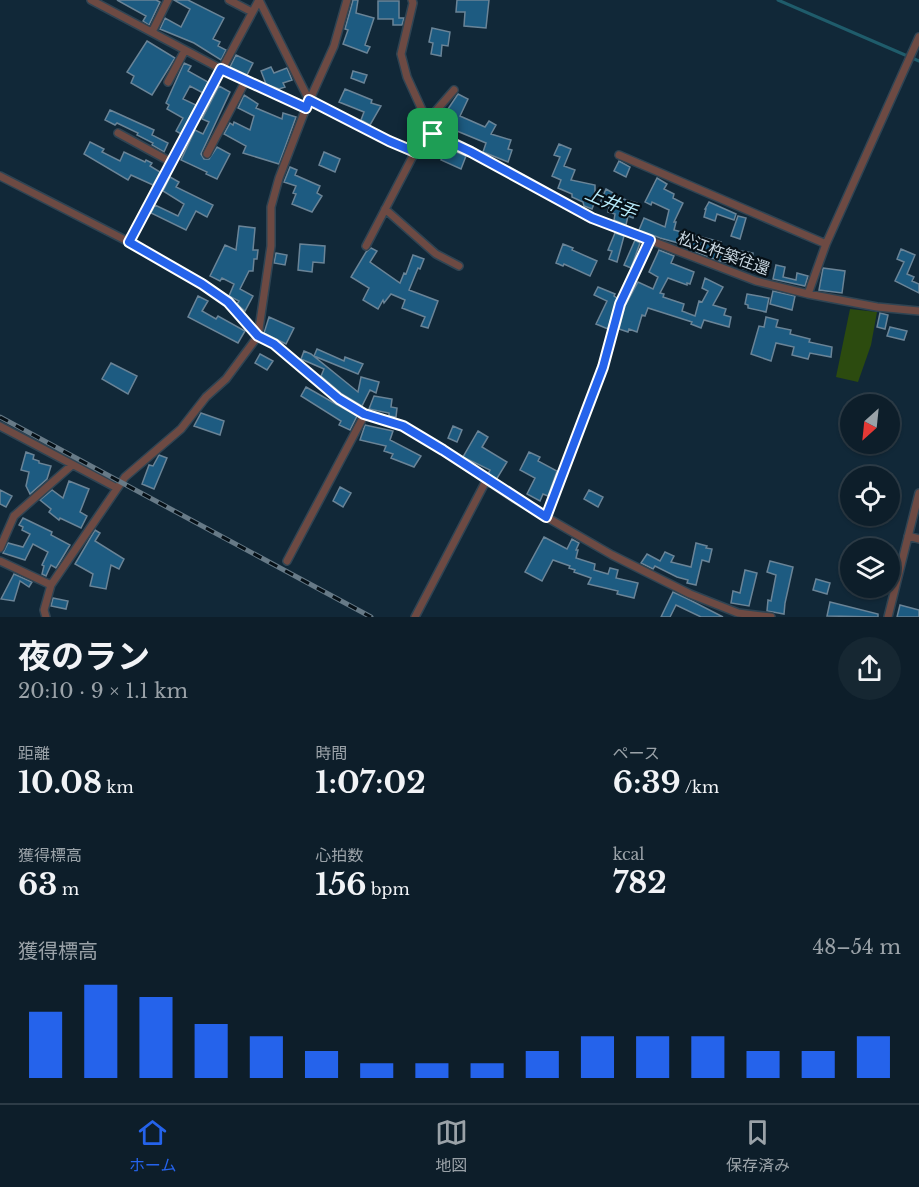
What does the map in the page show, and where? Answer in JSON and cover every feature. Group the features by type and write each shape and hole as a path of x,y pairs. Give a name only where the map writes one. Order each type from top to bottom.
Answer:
{"street":[{"path":"92,0 221,69 308,104 415,152"},
{"path":"152,32 168,0"},
{"path":"229,0 252,12"},
{"path":"129,242 259,0 308,104"},
{"path":"46,617 44,610 51,585 125,477 181,429 206,397 226,379 258,336 272,246 271,207 279,178 334,46 347,0"},
{"path":"366,246 415,152 433,134 406,77 401,54 412,0"},
{"path":"808,294 826,244 919,37"},
{"path":"168,82 185,50"},
{"path":"207,154 246,80"},
{"path":"428,121 454,90"},
{"path":"118,133 171,162"},
{"name":"松江杵築往還","path":"433,134 471,152 592,218 681,254 756,281 808,294 877,307 919,310"},
{"path":"619,155 826,244"},
{"path":"0,176 129,242 202,284 228,302 258,336 274,344 339,399 364,414 403,426 546,517 612,555 690,594 737,615 771,617"},
{"path":"385,209 436,254 459,266"},
{"path":"546,517 603,367 620,304 650,240"},
{"path":"287,561 364,414"},
{"path":"0,426 117,488"},
{"path":"0,548 14,516 72,465"},
{"path":"415,617 487,479"},
{"path":"888,617 919,493"},
{"path":"908,536 919,539"},
{"path":"0,561 51,585"}],"green space":[{"path":"850,309 877,312 871,345 858,382 836,377"}],"building":[{"path":"117,0 156,0 160,2 149,25 143,21 146,16"},
{"path":"174,0 188,0 224,18 213,39 220,42 218,46 226,50 221,60 194,43 160,29 165,18 181,27 190,9"},
{"path":"353,0 358,0 356,13 374,18 365,45 370,47 367,53 343,44"},
{"path":"457,0 489,0 486,28 464,26 465,12 456,12"},
{"path":"378,1 399,1 399,18 404,18 402,25 393,25 393,19 378,19"},
{"path":"432,28 450,32 448,46 442,45 441,56 431,54 433,43 429,42"},
{"path":"147,41 175,58 152,95 131,83 134,76 127,72"},
{"path":"236,55 253,63 247,75 230,67"},
{"path":"184,63 191,66 188,71 208,82 203,93 190,86 183,99 196,105 181,134 176,131 183,118 167,109 169,105 166,103"},
{"path":"271,67 274,73 287,68 292,80 283,83 285,87 279,89 266,84 261,71"},
{"path":"353,71 367,75 364,83 351,78"},
{"path":"219,86 230,92 201,154 204,159 209,159 217,147 230,154 217,179 181,160 195,130 203,134 209,122 202,119"},
{"path":"345,89 381,106 370,125 361,120 364,112 339,102"},
{"path":"458,94 468,99 460,116 485,127 489,121 496,125 491,134 511,140 508,149 512,150 508,162 483,152 486,143 452,129 450,132 434,123 444,111 446,112"},
{"path":"244,95 258,104 256,108 282,119 283,113 296,117 279,164 243,153 246,146 224,134 230,123 233,125 234,122 250,130 254,116 238,108"},
{"path":"110,110 154,130 152,135 168,143 164,152 137,135 138,133 105,120"},
{"path":"90,142 104,149 102,152 120,161 124,152 152,163 150,166 160,172 153,185 131,175 128,180 84,154"},
{"path":"559,144 571,149 564,166 575,170 571,180 595,185 595,201 592,209 572,197 572,194 558,188 561,180 552,176 560,157 554,155"},
{"path":"447,148 466,156 461,169 441,160"},
{"path":"324,152 340,159 335,172 319,165"},
{"path":"619,161 630,167 626,177 614,171"},
{"path":"290,167 297,170 295,175 320,186 317,193 322,196 312,212 292,204 296,186 284,182"},
{"path":"170,177 179,182 176,187 213,205 207,217 196,211 186,230 151,213 155,205 178,216 184,204 163,191"},
{"path":"657,178 667,184 664,189 674,194 673,198 683,203 674,222 676,222 674,230 721,242 719,247 753,253 751,271 741,268 742,265 719,261 696,252 697,248 639,230 644,218 665,227 669,210 652,202 651,205 645,202"},
{"path":"606,189 613,193 613,196 637,203 633,218 628,216 626,225 614,220 615,214 608,212 609,207 600,203"},
{"path":"709,202 736,214 734,220 717,214 715,221 704,217"},
{"path":"738,216 746,218 740,239 731,236"},
{"path":"239,226 255,228 253,250 258,250 257,259 254,259 253,271 249,271 240,289 253,296 245,311 237,304 239,301 229,296 234,284 222,278 220,281 210,276 225,245 236,250"},
{"path":"615,233 624,236 617,262 609,259 612,251 608,250"},
{"path":"635,240 640,243 631,268 624,265"},
{"path":"300,244 325,246 324,263 313,262 312,272 298,270"},
{"path":"563,244 597,261 590,276 564,264 563,266 556,263"},
{"path":"371,248 377,251 370,262 400,283 413,255 424,259 409,290 438,301 428,328 421,326 425,317 402,308 405,300 391,294 384,303 383,300 378,309 363,300 369,288 351,277 366,252"},
{"path":"901,249 915,255 907,274 914,277 912,281 919,284 919,293 895,281 904,262 897,259"},
{"path":"659,250 674,256 671,263 694,272 690,284 687,283 687,285 668,278 660,293 664,294 663,297 684,304 682,311 695,316 699,301 702,302 708,291 702,288 705,278 723,287 713,305 726,309 724,315 731,317 729,327 704,320 701,328 691,324 692,322 648,308 645,316 642,315 637,332 619,329 625,306 638,282 653,289 658,277 649,272"},
{"path":"276,253 287,255 285,265 274,263"},
{"path":"776,265 785,267 783,277 796,280 797,273 808,276 805,286 773,279"},
{"path":"823,268 845,271 842,293 819,290"},
{"path":"598,287 615,294 617,298 608,329 596,324 607,301 594,295"},
{"path":"773,291 795,296 792,310 770,304"},
{"path":"747,294 769,298 766,312 748,308 745,304"},
{"path":"198,296 208,301 202,311 216,319 218,316 245,331 238,343 188,317"},
{"path":"880,313 888,315 885,329 877,327"},
{"path":"269,317 294,328 286,344 264,333"},
{"path":"766,317 778,320 776,327 791,330 790,334 810,339 809,342 832,347 831,357 810,353 808,359 792,355 794,347 776,343 771,361 751,354 759,326 764,327"},
{"path":"890,327 907,331 904,340 887,336"},
{"path":"317,349 344,361 345,357 363,364 358,374 314,356"},
{"path":"304,351 311,354 358,392 361,377 379,382 376,393 370,390 362,406 342,394 321,376 324,369 301,359"},
{"path":"260,354 273,361 267,370 255,363"},
{"path":"111,363 137,376 128,394 102,379"},
{"path":"306,387 357,416 350,430 339,425 341,421 301,396"},
{"path":"374,396 392,399 391,407 397,408 396,417 389,416 389,413 369,409"},
{"path":"201,413 224,421 220,435 194,426"},
{"path":"365,425 393,431 390,440 421,456 414,467 391,458 393,454 384,451 386,446 360,440"},
{"path":"453,426 462,430 457,442 448,438"},
{"path":"478,431 488,437 482,447 507,462 496,480 488,474 490,470 463,457"},
{"path":"26,452 34,455 33,459 39,463 51,466 47,479 30,494 26,486 29,472 21,470"},
{"path":"529,452 540,457 538,461 557,471 548,496 543,494 540,501 527,494 535,478 520,470"},
{"path":"159,455 167,458 154,489 142,484 149,465 153,466"},
{"path":"69,481 89,489 80,512 87,516 81,528 60,518 59,520 40,500 52,490 63,498"},
{"path":"340,487 351,493 343,507 333,501"},
{"path":"0,490 12,496 6,507 0,504"},
{"path":"589,490 603,497 598,507 584,499"},
{"path":"23,518 52,532 51,535 70,545 56,568 51,565 46,576 42,574 44,566 42,565 48,552 33,544 25,560 3,553 8,543 23,547 30,534 22,530 23,527 19,525"},
{"path":"95,530 100,533 95,541 124,559 119,569 111,565 106,589 90,586 93,574 75,564"},
{"path":"544,537 567,549 572,539 579,543 576,558 595,564 594,570 608,574 610,568 618,570 616,578 638,583 634,598 617,594 618,591 588,584 591,578 574,572 575,570 569,568 570,566 553,560 542,581 525,572"},
{"path":"696,543 712,549 709,562 702,560 696,585 687,583 688,580 655,566 653,569 641,563 647,554 660,561 665,552 674,556 671,562 691,567"},
{"path":"770,561 793,567 784,614 767,611 776,575 767,572"},
{"path":"745,570 757,573 749,606 731,603 733,591 740,593"},
{"path":"14,574 32,582 29,587 20,581 14,601 1,599"},
{"path":"816,579 830,583 827,594 813,590"},
{"path":"673,592 723,617 701,617 676,605 670,617 661,617"},
{"path":"53,598 68,601 66,609 51,606"},
{"path":"830,602 878,614 878,617 827,616"},
{"path":"900,605 919,610 919,617 897,617"}],"waterway":[{"path":"778,0 919,61"}],"railway":[{"path":"0,417 371,617"}],"route":[{"path":"221,69 306,108 309,100 415,152 433,134 471,152 592,218 650,240 620,304 603,367 546,517 403,426 364,414 339,399 274,344 258,336 228,302 202,284 129,242 221,69"}],"water label":[{"name":"上井手","path":"611,203"}]}
